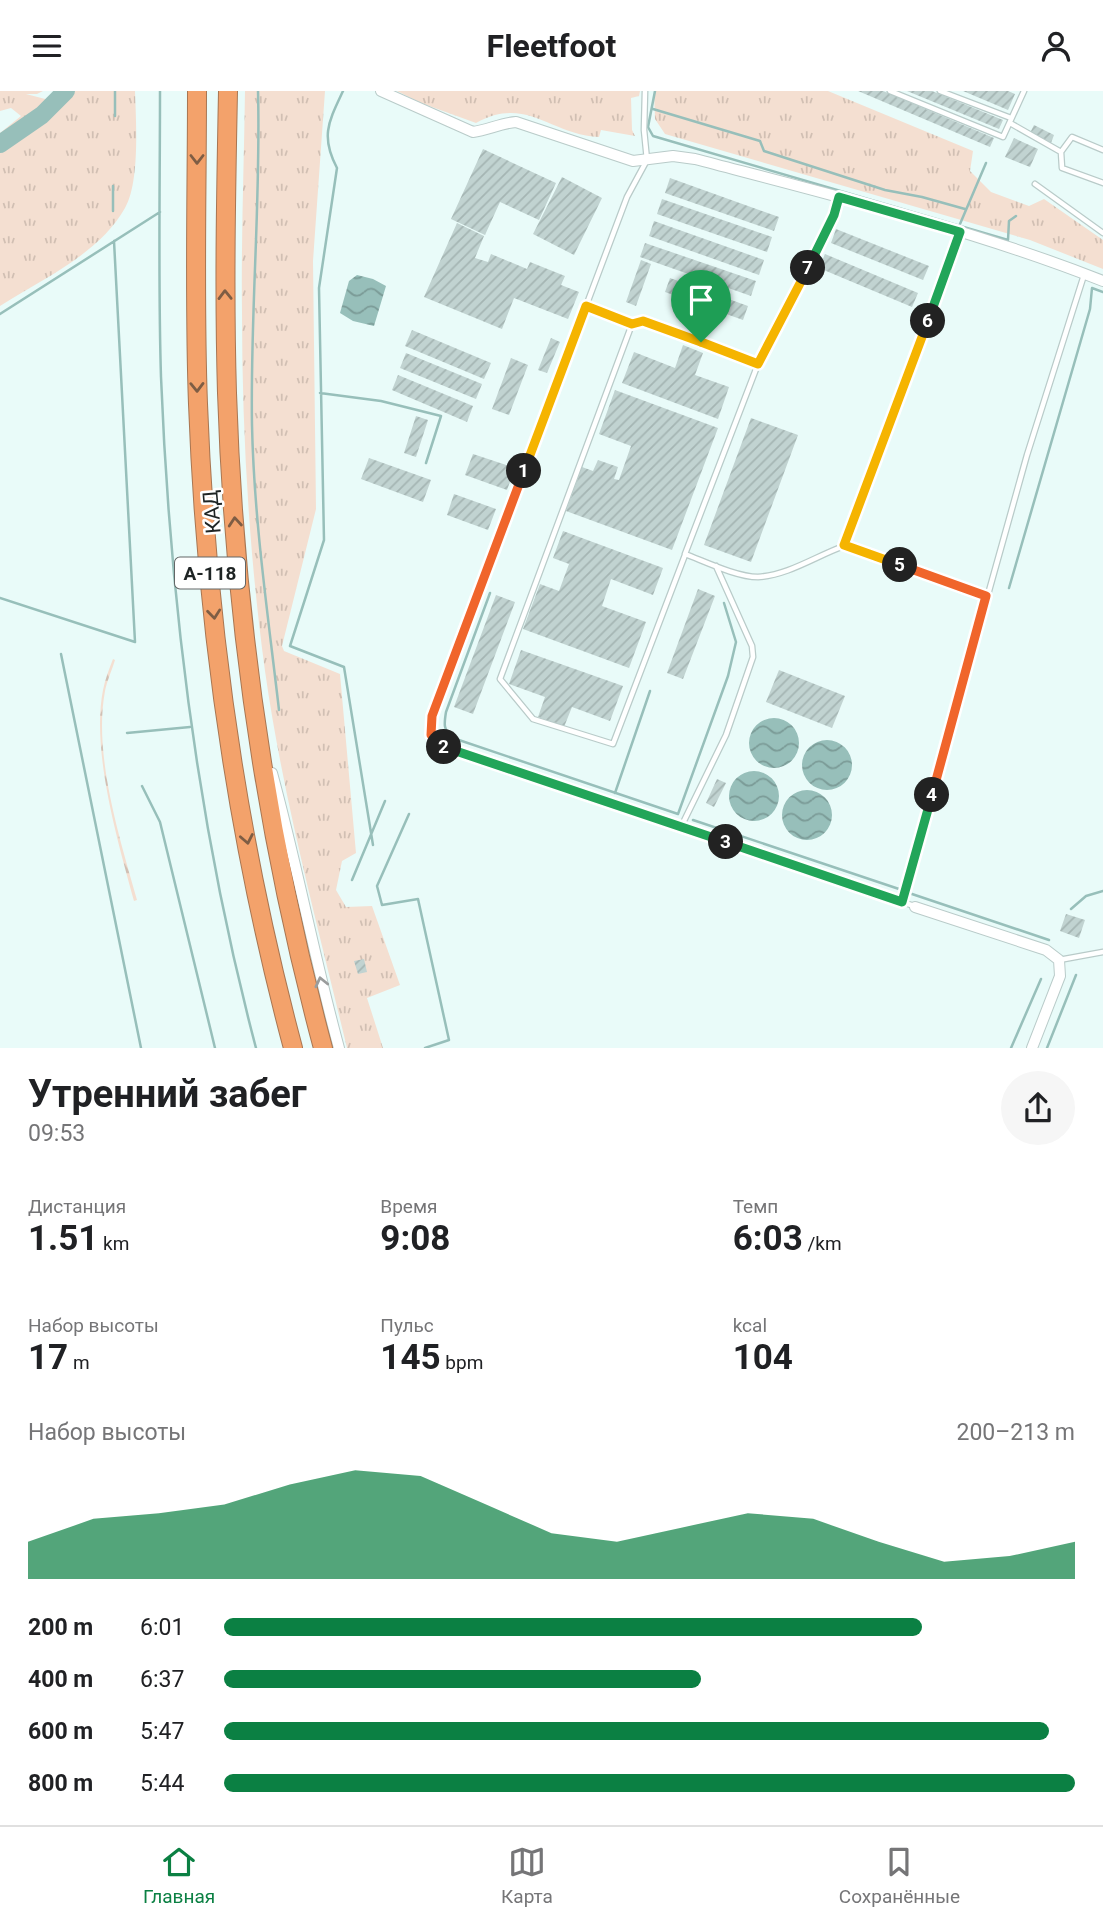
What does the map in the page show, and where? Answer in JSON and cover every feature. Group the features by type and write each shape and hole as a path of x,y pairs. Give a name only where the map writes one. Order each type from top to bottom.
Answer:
{"highway":[{"name":"КАД","path":"197,91 198,404 203,498 214,615 240,805 263,923 293,1048"},
{"name":"КАД","path":"228,91 225,291 227,395 243,610 256,717 286,890 323,1048"}],"street":[{"path":"381,91 473,132 516,122 633,161 673,156 695,159 960,232 1103,281"},
{"path":"256,717 292,849 311,940 339,1048"},
{"path":"915,907 1046,950 1059,960 1060,976 1032,1048"}],"lane":[{"path":"645,91 644,130 647,160 627,197 586,306 432,716 431,735 445,748 915,907"},
{"path":"890,91 1003,137 1023,91"},
{"path":"940,91 1010,121 1061,152"},
{"path":"1103,149 1072,137 1061,152 1062,168 1103,183"},
{"path":"1035,184 1103,233"},
{"path":"632,324 500,679 533,719 613,744 758,364 834,215 839,197"},
{"path":"844,545 960,232"},
{"path":"902,902 1027,455 1085,274"},
{"path":"586,306 632,324 643,321 758,364"},
{"path":"685,554 756,577 787,571 844,545 986,596"},
{"path":"681,827 726,735 753,657 752,646 716,566"},
{"path":"1059,960 1103,952"}],"green space":[{"path":"0,91 43,91 26,94 49,100 58,91 135,91 136,134 135,167 130,197 114,224 86,252 0,306 0,133 21,116 11,108 0,111"},
{"path":"245,91 325,91 313,261 316,509 282,646 284,651 340,674 356,853 342,861 336,890 346,907 372,906 400,985 367,998 383,1048 347,1048 291,813 265,671 247,492 243,403"},
{"path":"397,91 640,91 639,96 631,98 632,130 635,136 601,130 599,137 582,135 538,119 510,113 494,115 476,123 421,103"},
{"path":"654,91 828,91 973,151 970,171 991,192 1029,206 1044,199 1103,240 1103,269 1030,240 665,134 655,119"},
{"path":"113,659 115,660 105,691 102,716 105,769 137,900 134,901 103,768 100,714 103,690"}],"water":[{"path":"357,275 386,286 374,326 353,321 340,313 349,281"},
{"path":"774,718 792,725 799,743 792,761 774,768 756,761 749,743 756,725"},
{"path":"827,740 845,747 852,765 845,783 827,790 809,783 802,765 809,747"},
{"path":"754,771 772,778 779,796 772,814 754,821 736,814 729,796 736,778"},
{"path":"807,790 825,797 832,815 825,833 807,840 789,833 782,815 789,797"}],"building":[{"path":"858,91 883,91 994,138 990,147"},
{"path":"907,91 932,91 1003,120 999,129"},
{"path":"963,91 1008,91 1015,94 1008,110"},
{"path":"1034,125 1054,135 1051,143 1030,133"},
{"path":"1014,138 1038,149 1030,167 1005,157"},
{"path":"483,149 556,183 539,220 500,202 485,235 451,219"},
{"path":"562,177 602,198 574,255 533,234"},
{"path":"670,178 779,217 774,231 665,193"},
{"path":"662,199 772,237 767,252 657,214"},
{"path":"654,221 764,260 759,275 649,236"},
{"path":"457,223 484,236 475,258 488,262 491,254 527,269 530,262 565,276 561,285 579,292 568,319 514,298 502,329 424,297"},
{"path":"836,229 929,266 923,280 831,243"},
{"path":"645,243 756,281 751,296 640,257"},
{"path":"825,254 918,293 912,307 819,268"},
{"path":"641,260 651,264 636,306 626,302"},
{"path":"670,278 748,306 743,320 665,292"},
{"path":"412,330 491,363 484,379 405,346"},
{"path":"551,338 560,342 547,373 538,370"},
{"path":"683,345 703,353 695,375 729,387 718,419 622,383 634,352 675,368"},
{"path":"406,353 482,384 476,399 400,368"},
{"path":"511,358 528,365 509,415 492,409"},
{"path":"398,375 473,406 467,422 392,390"},
{"path":"615,390 718,428 672,550 566,511 582,467 593,471 598,460 618,467 614,479 619,480 631,446 599,434"},
{"path":"416,416 428,420 416,457 404,453"},
{"path":"751,418 798,435 751,562 704,545"},
{"path":"473,454 515,468 507,490 465,475"},
{"path":"369,458 431,480 423,502 361,479"},
{"path":"454,494 496,509 488,530 447,515"},
{"path":"563,531 663,568 653,595 611,579 602,606 646,622 629,668 523,629 540,584 559,591 569,564 553,558"},
{"path":"698,589 715,596 683,679 667,673"},
{"path":"496,595 515,602 473,714 454,707"},
{"path":"521,650 623,686 610,721 572,707 564,727 538,717 545,697 509,684"},
{"path":"779,670 845,696 832,728 766,702"},
{"path":"717,779 726,783 714,807 706,803"},
{"path":"1066,914 1085,920 1079,938 1060,931"},
{"path":"364,959 367,972 358,974 354,961"}],"waterway":[{"path":"0,144 42,115 66,91"},
{"path":"115,91 115,116"},
{"path":"160,91 161,377 171,546 190,715 203,799 218,883 256,1048"},
{"path":"258,91 253,461 279,710"},
{"path":"343,91 328,129 329,147 337,168 319,288 324,540 290,646 344,667 373,845"},
{"path":"655,91 648,127 653,136 1008,240 1009,221 1016,216"},
{"path":"653,109 760,141 764,151 885,190 965,209"},
{"path":"960,224 986,163"},
{"path":"113,186 113,211"},
{"path":"0,314 160,212"},
{"path":"0,598 135,642 114,241"},
{"path":"1009,588 1090,309 1092,288 1103,292"},
{"path":"320,393 381,401 441,416 426,463"},
{"path":"490,593 446,712 447,732 453,738 678,814 728,676 736,642 724,603"},
{"path":"61,654 141,1048"},
{"path":"615,793 650,691"},
{"path":"127,733 190,727"},
{"path":"142,786 160,822 215,1048"},
{"path":"352,880 385,801"},
{"path":"409,814 377,886 382,905 418,899 449,1040 425,1048"},
{"path":"693,820 899,889"},
{"path":"1071,909 1086,896 1103,891"},
{"path":"912,894 1049,940"},
{"path":"1047,1048 1076,975"},
{"path":"1011,1048 1041,979"}],"route":[{"path":"839,197 960,232 844,545 986,596 902,902 445,748 431,735 432,716 586,306 632,324 643,321 701,342 758,364 834,215 839,197"}]}
